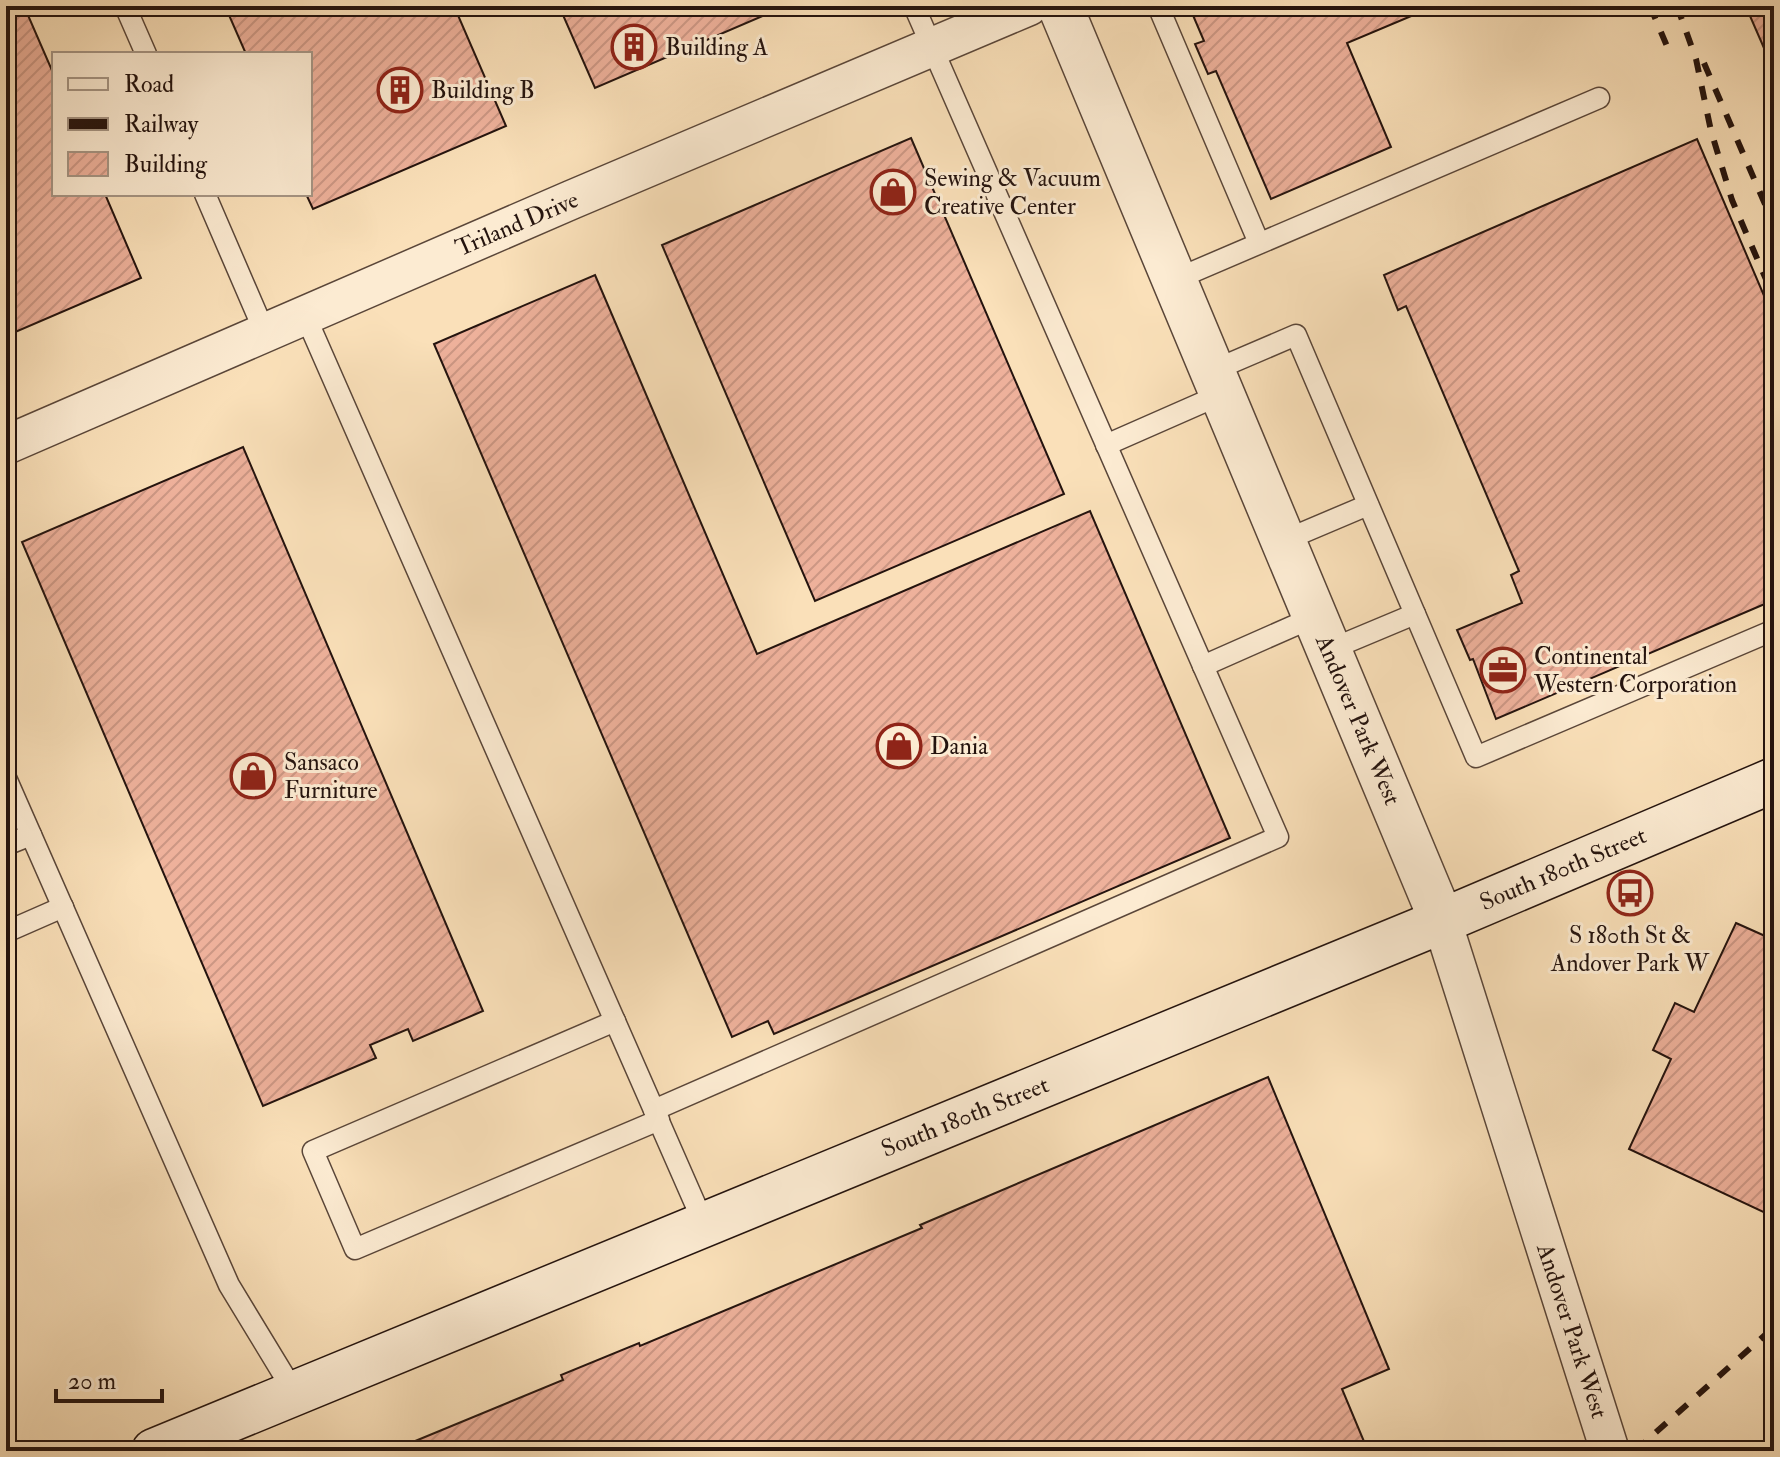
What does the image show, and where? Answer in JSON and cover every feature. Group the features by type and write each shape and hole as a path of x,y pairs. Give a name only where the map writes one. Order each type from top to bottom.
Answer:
{"main road":[{"name":"Andover Park West","path":"1060,6 1442,921"},
{"name":"South 180th Street","path":"154,1451 1442,921 1774,780"}],"street":[{"name":"Triland Drive","path":"6,445 1029,6"},
{"name":"Andover Park West","path":"1442,921 1610,1451"}],"lane":[{"path":"125,6 145,52"},
{"path":"615,1021 313,1151 355,1249 1278,837 914,6"},
{"path":"1158,6 1259,243"},
{"path":"1174,280 1599,98"},
{"path":"206,196 265,333"},
{"path":"305,315 704,1224"},
{"path":"1106,445 1296,335 1476,757 1774,630"},
{"path":"1283,541 1368,505"},
{"path":"1203,666 1322,634 1415,614"},
{"path":"6,778 229,1285 294,1392"},
{"path":"6,845 31,835"},
{"path":"6,932 63,907"}],"building":[{"path":"6,6 24,6 52,70 52,196 106,196 141,278 6,336"},
{"name":"Building B","path":"225,6 454,6 506,126 313,209 307,196 312,196 312,52 245,52"},
{"name":"Building A","path":"559,6 786,6 595,88"},
{"path":"1189,6 1435,6 1347,43 1391,147 1271,199 1216,71 1208,74 1195,44 1204,41"},
{"path":"1774,6 1774,71 1750,16"},
{"path":"911,138 1064,494 815,601 662,245"},
{"path":"1697,139 1774,319 1774,600 1496,719 1473,659 1470,660 1457,630 1522,603 1511,575 1519,571 1406,306 1398,310 1384,275"},
{"name":"Dania","path":"595,275 757,654 1090,511 1230,838 774,1034 768,1021 732,1037 434,344"},
{"name":"Sansaco Furniture","path":"243,447 483,1011 413,1041 408,1029 370,1045 376,1058 263,1106 22,542"},
{"path":"1736,923 1774,940 1774,1217 1629,1149 1671,1059 1653,1050 1675,1003 1694,1012"},
{"path":"1268,1077 1389,1369 1342,1389 1368,1451 391,1451 563,1380 561,1375 639,1343 640,1346 922,1228 920,1225"}],"railway":[{"path":"1650,6 1669,51"},
{"path":"1677,6 1696,59 1711,131 1732,200 1774,298"},
{"path":"1704,63 1774,225"},
{"path":"1635,1451 1774,1327"}],"place":[{"name":"Building A","path":"634,47"},
{"name":"Building B","path":"400,90"},
{"name":"Sewing & Vacuum Creative Center","path":"893,192"},
{"name":"Continental Western Corporation","path":"1503,670"},
{"name":"Dania","path":"899,746"},
{"name":"Sansaco Furniture","path":"253,776"},
{"name":"S 180th St & Andover Park W","path":"1630,893"}]}
